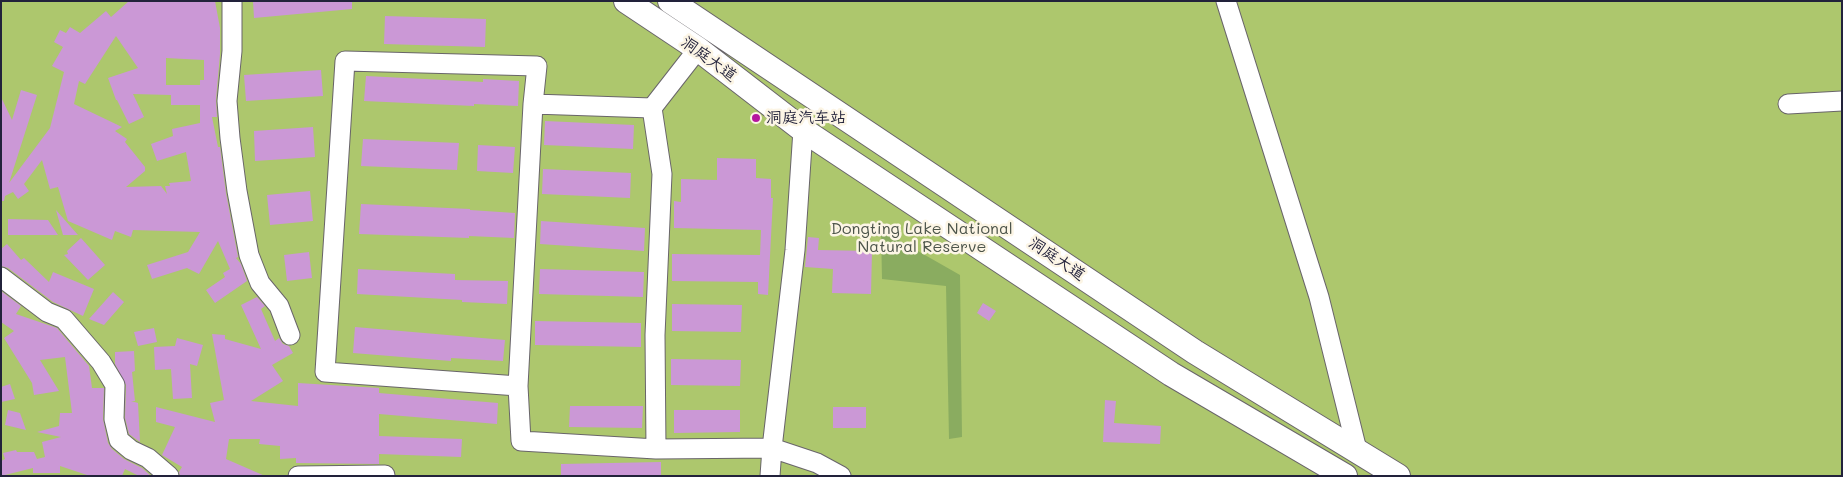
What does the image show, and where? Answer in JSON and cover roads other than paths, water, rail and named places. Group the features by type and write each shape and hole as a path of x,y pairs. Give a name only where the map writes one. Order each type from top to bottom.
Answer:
{"main road":[{"name":"洞庭大道","path":"626,1 698,50 803,130 1171,374 1345,476"},
{"name":"洞庭大道","path":"670,1 1195,352 1398,476"}],"street":[{"path":"232,1 232,51 227,101 237,191 249,255 260,283 279,306 290,335"},
{"path":"1226,1 1319,297 1357,450"},
{"path":"656,449 655,335 662,174 652,108 698,50"},
{"path":"518,386 325,372 345,61 537,66 533,104 518,386 521,441 656,449 772,448 817,463 841,476"},
{"path":"1788,104 1842,101"},
{"path":"533,104 652,108"},
{"path":"770,476 795,250 803,130"},
{"path":"1,277 47,312 64,320 101,362 114,385 114,418 120,440 131,450 148,458 169,476"},
{"path":"298,476 385,475"}],"place":[{"name":"洞庭汽车站","path":"756,118"}],"park label":[{"name":"Dongting Lake National Natural Reserve","path":"922,238"}]}
